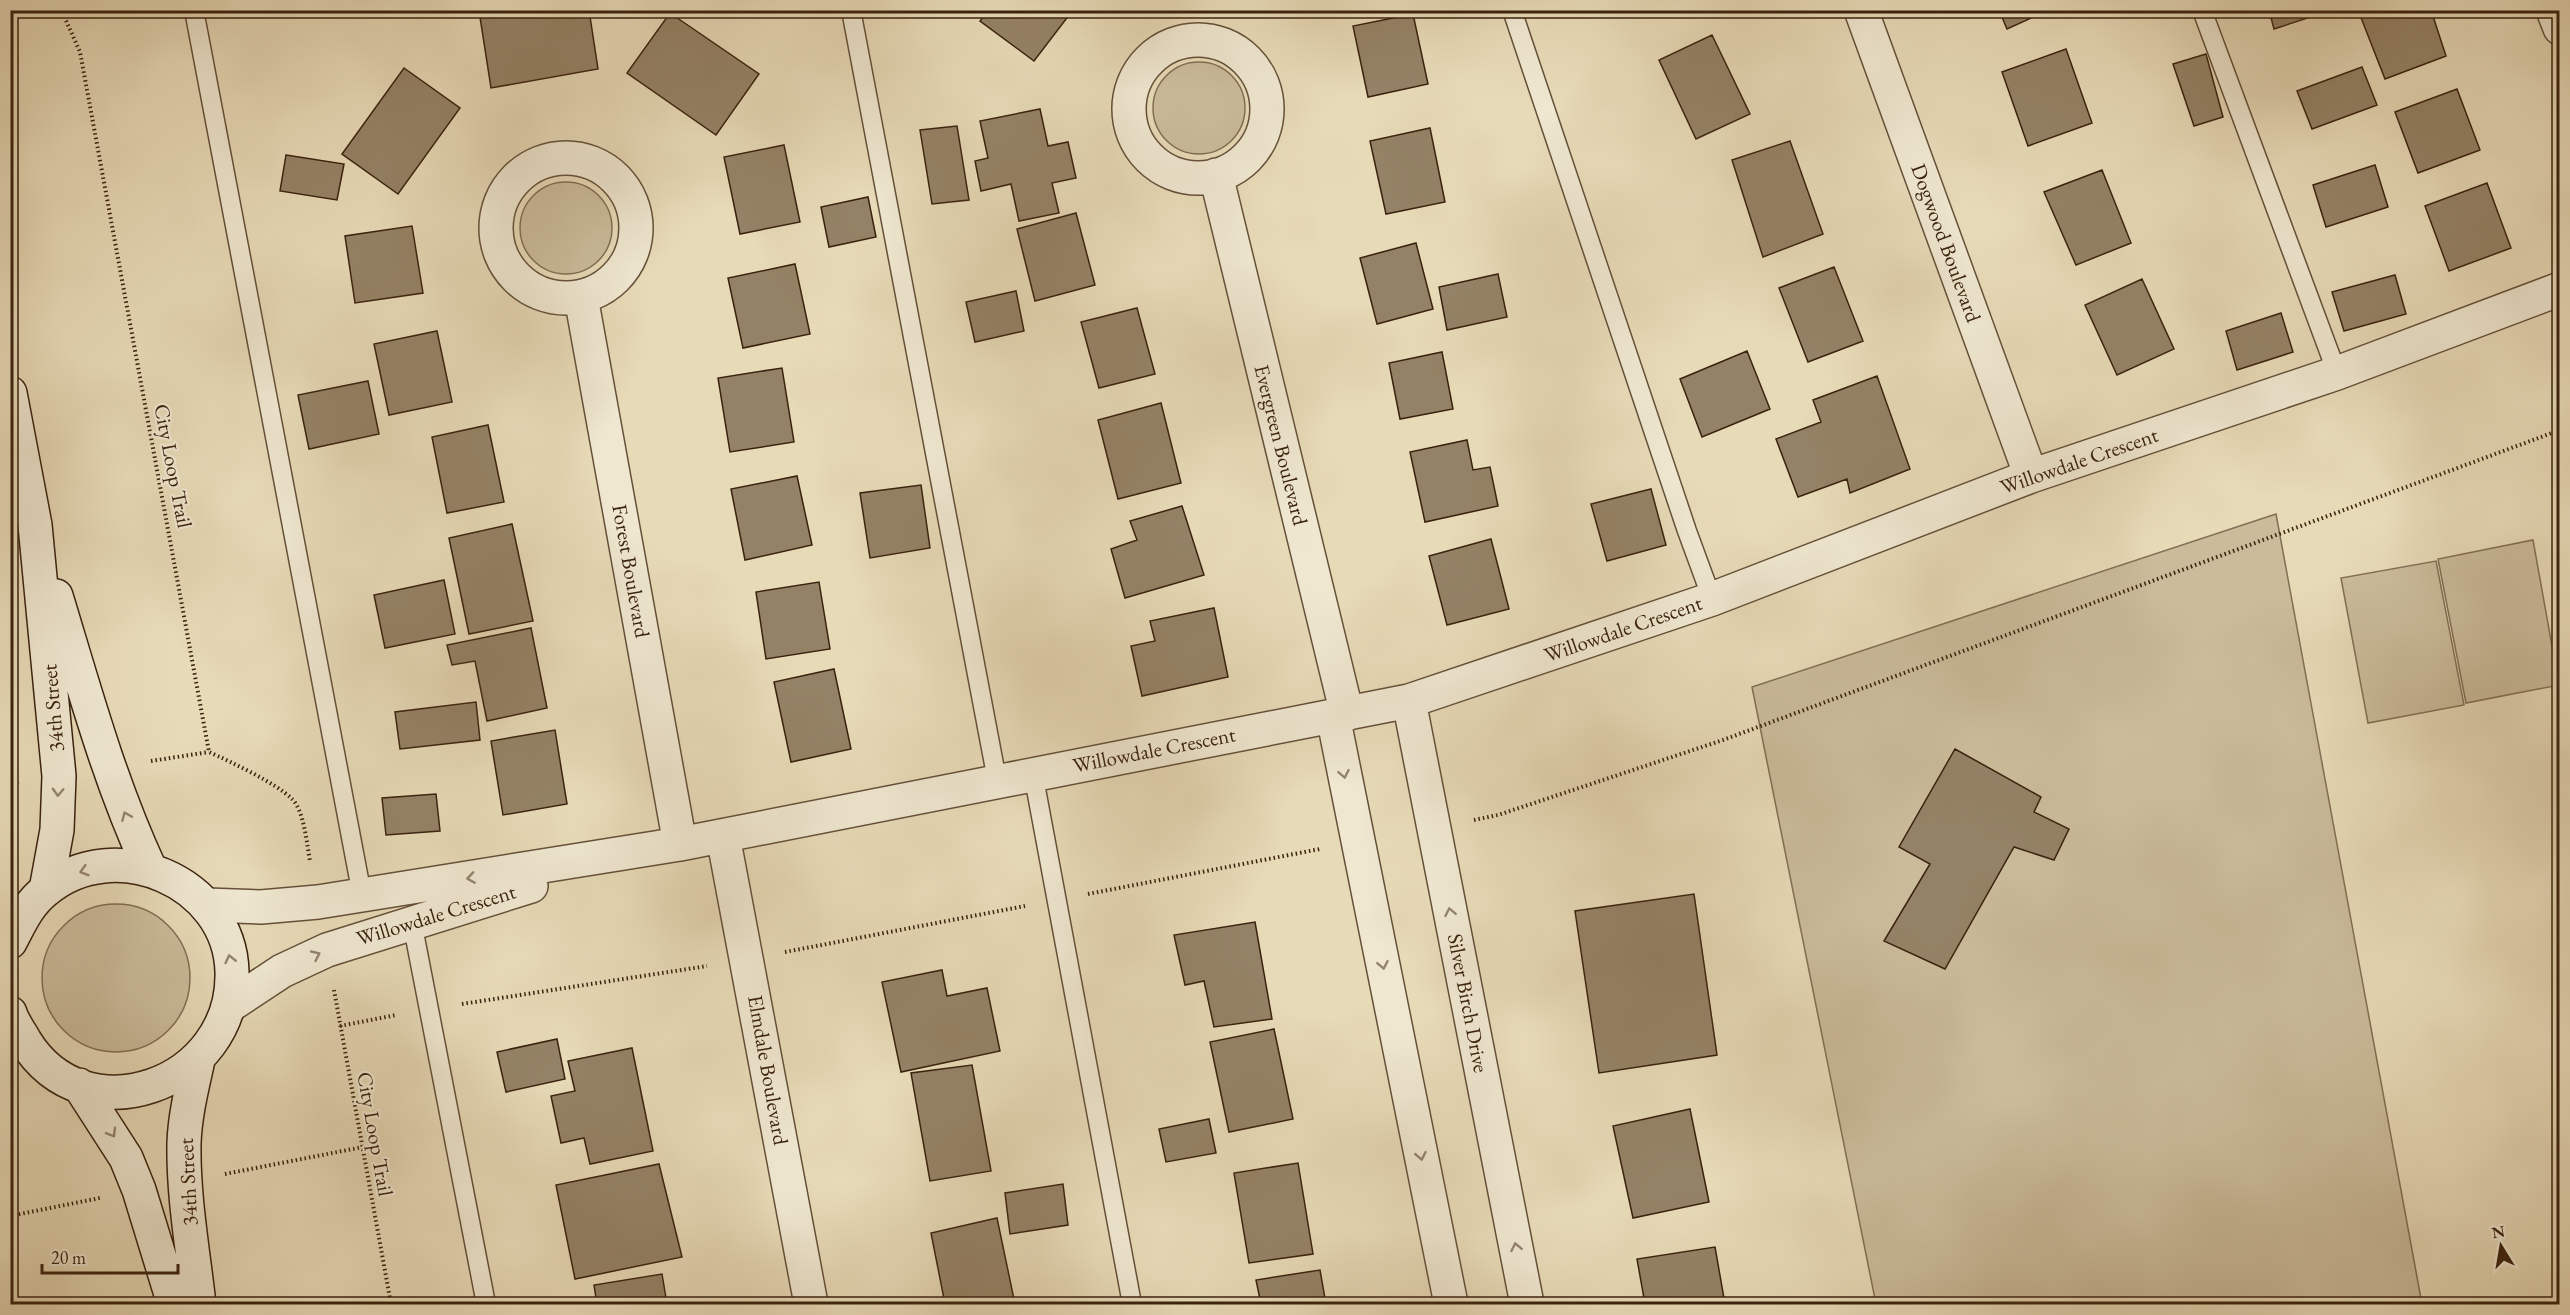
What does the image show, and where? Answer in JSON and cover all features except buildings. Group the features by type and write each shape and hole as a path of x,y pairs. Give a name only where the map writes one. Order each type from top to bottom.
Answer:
{"street":[{"name":"Dogwood Boulevard","path":"1861,10 2031,476"},
{"path":"2553,10 2559,28"},
{"path":"1194,39 1217,42 1237,52 1253,67 1264,87 1268,109 1263,131 1253,151 1236,166 1216,176 1195,177 1166,169 1142,149 1132,131 1129,110 1136,80 1154,55 1172,45 1194,39"},
{"path":"572,157 594,163 612,175 627,192 635,212 636,235 631,256 619,275 602,289 581,297 561,299 542,295 524,285 509,271 500,254 495,235 496,214 503,195 522,173 549,159 572,157"},
{"name":"Evergreen Boulevard","path":"1216,176 1340,715"},
{"name":"Willowdale Crescent","path":"207,905 261,907 362,895 667,846 1408,701 1712,599 2031,476 2337,374 2559,289"},
{"name":"Forest Boulevard","path":"581,297 667,846"},
{"name":"34th Street","path":"10,393 35,525 59,776 57,830 46,890"},
{"name":"34th Street","path":"35,525 108,767 124,813 150,868"},
{"name":"Silver Birch Drive","path":"1408,701 1527,1305"},
{"path":"1340,715 1451,1305"},
{"name":"Elmdale Boulevard","path":"723,836 811,1305"},
{"name":"Willowdale Crescent","path":"229,1006 282,971 327,950 412,922 667,846"},
{"path":"10,942 24,914 46,890 78,872 114,864 150,868 181,882 207,905 225,936 232,970 229,1006 218,1035 198,1060 172,1078 142,1090 111,1092 79,1085 53,1072 21,1052 10,1013"},
{"name":"34th Street","path":"198,1060 189,1101 184,1142 185,1181 199,1305"},
{"name":"34th Street","path":"79,1085 126,1158 139,1190 174,1305"}],"lane":[{"path":"194,10 362,895"},
{"path":"851,10 997,780"},
{"path":"1512,10 1687,531 1712,599"},
{"path":"2202,10 2337,374"},
{"path":"1033,773 1132,1305"},
{"path":"412,922 486,1305"}],"path":[{"name":"City Loop Trail","path":"58,10 64,16 80,52 209,752"},
{"path":"149,761 209,752 244,769 293,799 304,828 312,872"},
{"name":"City Loop Trail","path":"332,980 391,1305"},
{"path":"224,1174 363,1147"},
{"path":"10,1216 110,1196"}],"shaded area":[{"path":"1199,62 1217,66 1232,75 1241,90 1245,108 1241,126 1232,141 1217,150 1199,154 1181,150 1166,141 1157,126 1153,108 1157,90 1166,75 1181,66"},
{"path":"557,182 575,182 592,189 605,202 612,219 612,237 605,254 592,267 575,274 557,274 540,267 527,254 520,237 520,219 527,202 540,189"},
{"path":"2276,514 2422,1304 1876,1304 1752,687"},
{"path":"2533,540 2559,685 2466,703 2438,559"},
{"path":"2436,561 2464,705 2368,723 2341,578"},
{"path":"116,904 144,910 168,926 184,950 190,978 184,1006 168,1030 144,1046 116,1052 88,1046 64,1030 48,1006 42,978 48,950 64,926 88,910"}]}
